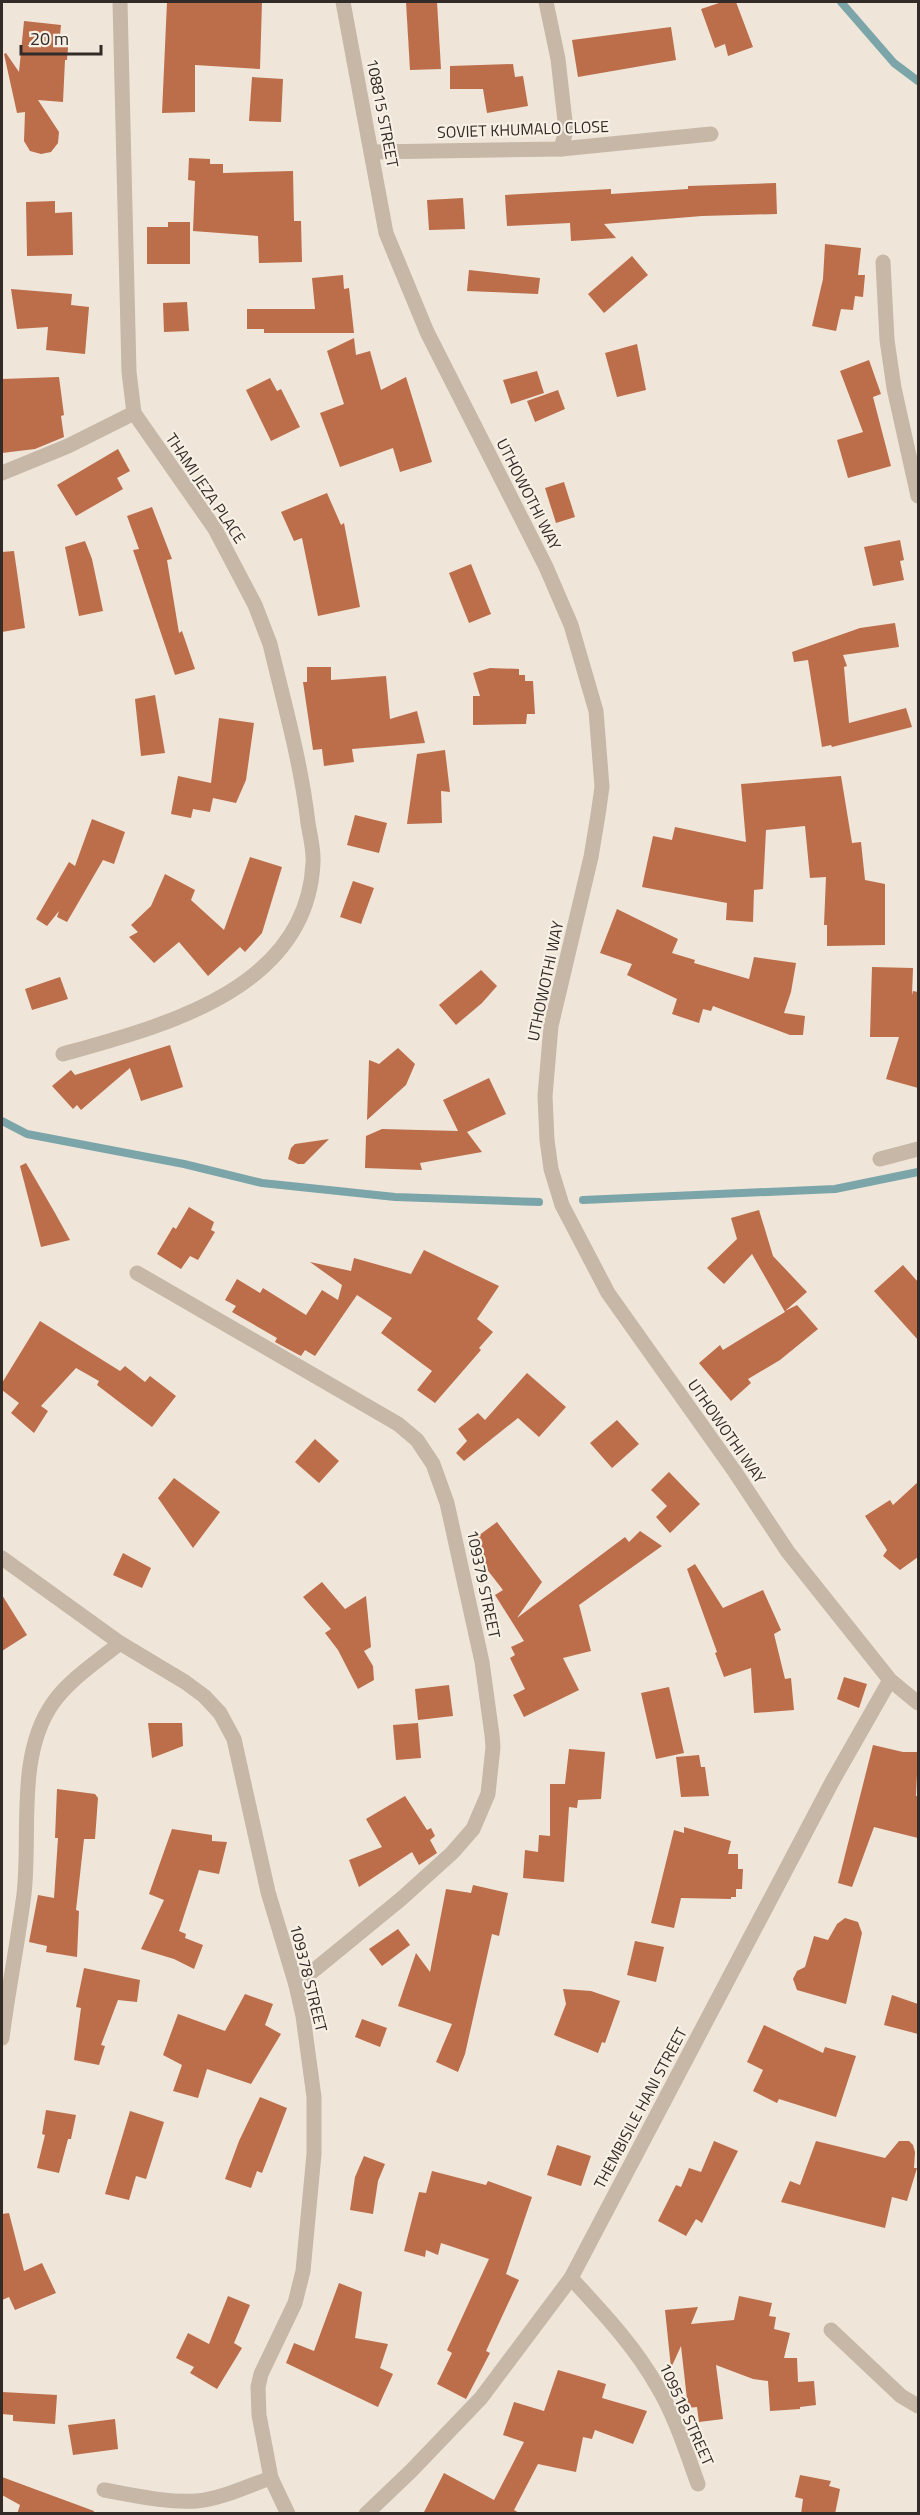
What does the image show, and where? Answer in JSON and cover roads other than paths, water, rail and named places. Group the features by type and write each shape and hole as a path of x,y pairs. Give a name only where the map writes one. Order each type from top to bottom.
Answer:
{"street":[{"name":"THAMI JEZA PLACE","path":"63,1054 125,1037 199,1009 229,994 272,961 300,918 309,891 313,862 305,794 270,644 262,622 215,529 134,413 129,372 120,2"},
{"name":"108815 STREET","path":"343,2 373,152 386,232"},
{"path":"546,2 558,59 566,130 561,149"},
{"name":"SOVIET KHUMALO CLOSE","path":"373,152 561,149 711,134"},
{"name":"UTHOWOTHI WAY","path":"386,232 427,332 546,567 571,625 596,711 602,787 591,857 550,1026 545,1096 550,1159 562,1205 609,1293 735,1472 788,1552 890,1680 918,1703"},
{"path":"883,262 886,340 894,388 918,496"},
{"path":"2,473 68,446 134,413"},
{"path":"880,1159 918,1149"},
{"name":"109379 STREET","path":"137,1273 398,1424 417,1440 433,1464 447,1503 470,1599 494,1747 488,1794 483,1808 473,1829 452,1854 296,1985"},
{"name":"109378 STREET","path":"2,1558 120,1642 204,1696 220,1713 234,1739 268,1892 303,2016 314,2097 314,2154 303,2271 295,2303 261,2374 258,2387 260,2415 271,2478 288,2514"},
{"path":"2,2038 24,1896 30,1772 34,1743 53,1703 72,1683 120,1642"},
{"name":"THEMBISILE HANI STREET","path":"366,2514 411,2471 481,2397 571,2278 832,1782 890,1680"},
{"name":"109518 STREET","path":"571,2278 641,2360 659,2388 698,2484"},
{"path":"831,2330 901,2396 918,2406"},
{"path":"104,2490 161,2499 195,2501 229,2493 271,2478"}],"waterway":[{"path":"841,2 894,63 918,81"},
{"path":"2,1121 27,1134 184,1164 262,1183 395,1197 539,1202"},
{"path":"583,1200 835,1189 918,1172"}]}
